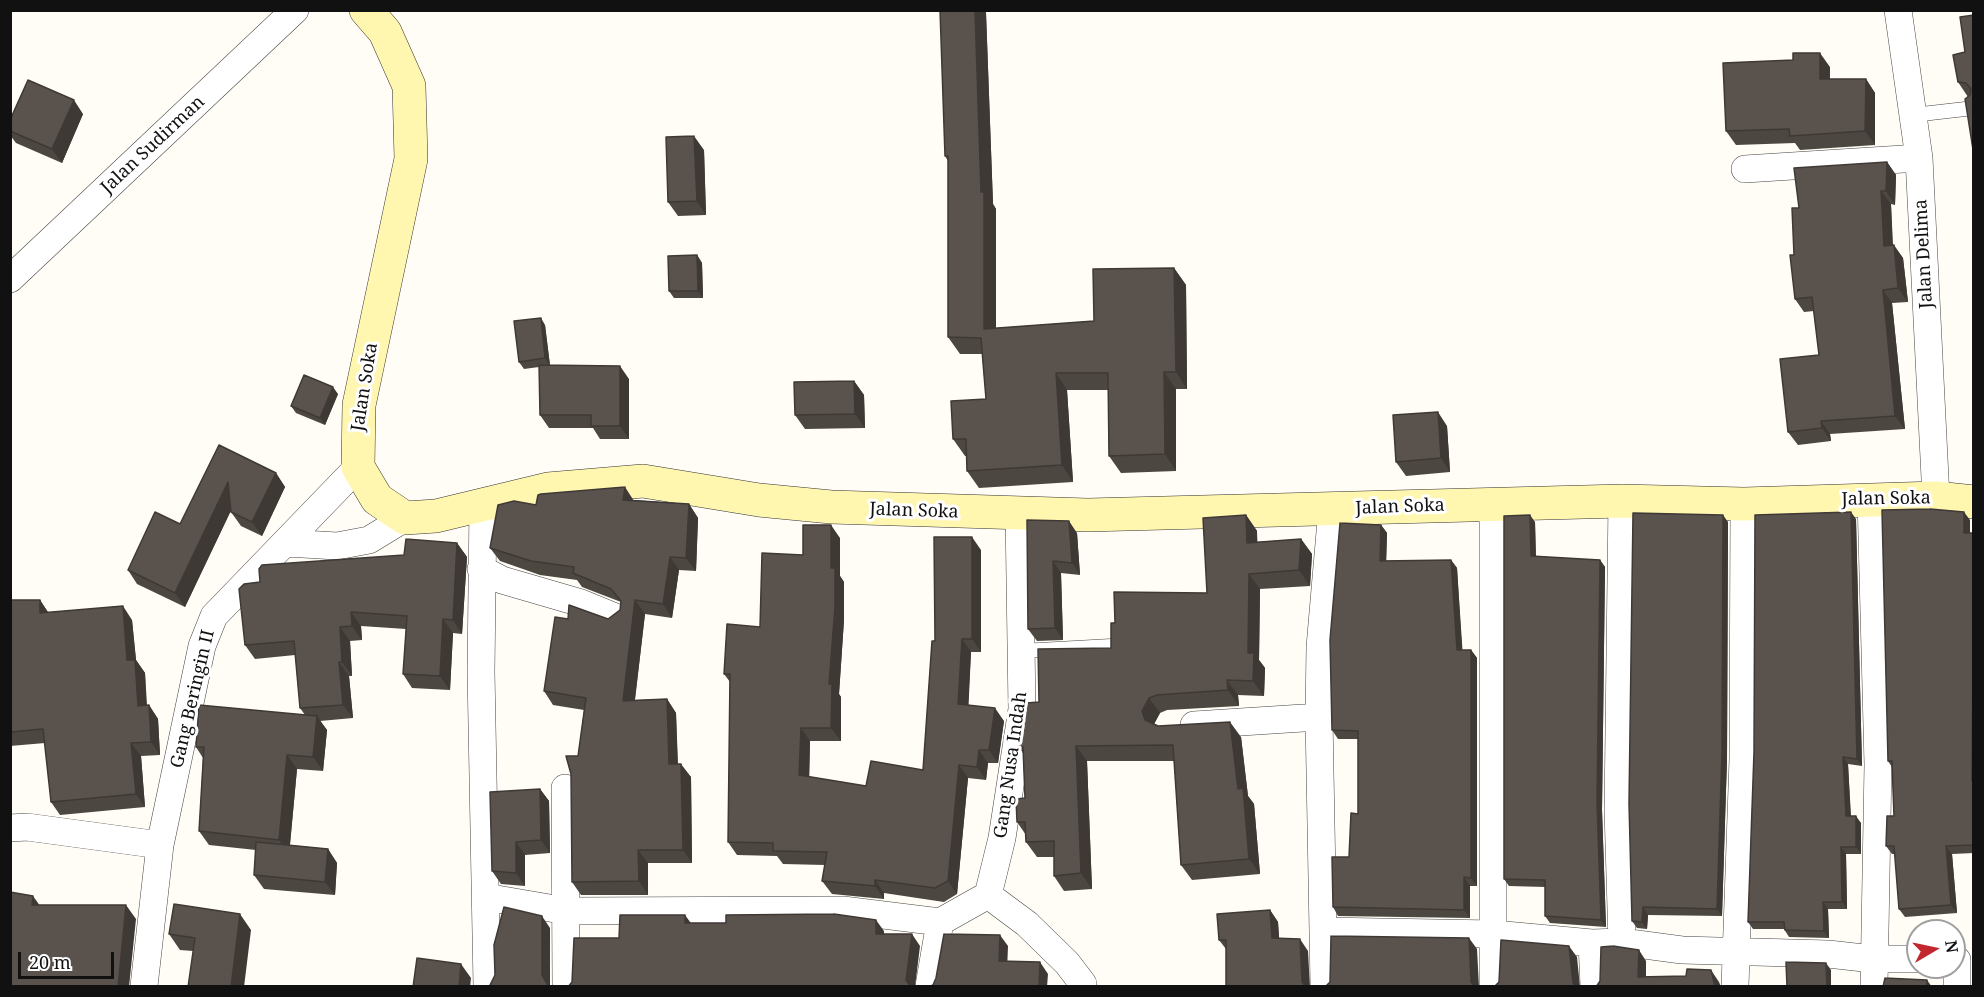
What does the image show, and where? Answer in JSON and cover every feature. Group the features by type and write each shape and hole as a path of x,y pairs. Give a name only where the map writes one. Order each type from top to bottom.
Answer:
{"street":[{"name":"Jalan Sudirman","path":"10,279 295,10"},
{"name":"Jalan Soka","path":"357,467 359,405 411,159 409,86 385,32 366,10"},
{"name":"Jalan Delima","path":"1898,10 1919,158 1936,498"},
{"path":"1745,169 1919,158"},
{"path":"286,543 337,546 369,540 405,518 377,499 357,467"},
{"name":"Gang Beringin II","path":"144,987 160,845 202,646 213,616 357,467"},
{"name":"Jalan Soka","path":"405,518 436,516 548,489 643,481 759,500 831,507 1018,513 1120,514 1622,501 1744,504 1871,498 1936,498 1974,502"},
{"path":"1871,498 1878,765 1874,987"},
{"path":"1622,501 1618,810 1622,942"},
{"path":"1493,504 1493,987"},
{"path":"1735,987 1734,953 1743,759 1744,504"},
{"path":"483,505 481,569 487,987"},
{"path":"1324,987 1319,717 1320,647 1332,508"},
{"name":"Gang Nusa Indah","path":"988,895 1002,838 1022,709 1018,513"},
{"path":"481,569 502,580 581,603 615,617"},
{"path":"1169,726 1319,717"},
{"path":"565,788 566,987"},
{"path":"10,828 27,827 160,845"},
{"path":"485,897 567,911 843,910 940,922 988,895 1027,924 1067,963 1083,984"},
{"path":"929,987 940,922"},
{"path":"1323,931 1494,934 1592,943 1622,942 1734,953 1828,954 1873,959 1906,959"},
{"path":"1592,943 1594,987"}],"lane":[{"path":"1913,116 1974,108"},
{"path":"1021,651 1111,646"}],"building":[{"path":"940,10 975,10 981,192 984,192 984,329 1094,321 1093,269 1174,268 1176,372 1164,372 1165,454 1109,456 1108,373 1056,373 1062,465 967,471 966,439 953,439 951,401 986,399 981,338 948,337 948,156 945,156"},
{"path":"1974,15 1974,156 1965,99 1970,95 1971,89 1966,83 1958,82 1953,55 1965,52 1960,17"},
{"path":"1793,53 1820,53 1820,79 1866,79 1865,131 1790,136 1789,129 1726,131 1723,63 1793,60"},
{"path":"28,80 74,100 52,149 10,131 10,120"},
{"path":"694,136 697,201 668,202 666,137"},
{"path":"1887,162 1886,191 1881,191 1884,246 1894,245 1898,288 1883,290 1895,416 1821,421 1822,428 1788,432 1780,359 1819,355 1812,297 1795,299 1790,255 1794,255 1792,208 1799,208 1794,168"},
{"path":"697,255 698,291 669,291 668,256"},
{"path":"541,318 545,358 519,362 514,321"},
{"path":"539,365 620,366 620,426 591,426 591,415 540,415"},
{"path":"304,375 333,387 320,418 291,406"},
{"path":"854,381 855,414 795,415 794,382"},
{"path":"1438,412 1441,458 1396,462 1393,415"},
{"path":"219,445 276,473 252,522 231,512 228,482 175,593 128,570 155,512 180,524"},
{"path":"625,487 623,500 689,504 686,558 670,557 663,604 635,600 623,701 667,699 669,764 681,764 683,850 638,850 639,881 572,882 571,774 566,756 578,756 586,698 544,691 555,617 568,619 569,605 608,619 620,610 621,601 611,589 573,573 574,567 531,561 490,548 498,505 514,501 536,505 538,495 541,494"},
{"path":"1930,509 1964,512 1964,533 1974,533 1972,781 1974,781 1974,845 1946,846 1951,905 1899,909 1894,846 1886,846 1887,816 1894,816 1892,761 1888,761 1882,510"},
{"path":"1851,512 1857,759 1843,757 1846,816 1856,816 1856,847 1841,847 1842,902 1823,902 1824,931 1785,930 1784,922 1748,922 1754,752 1755,515"},
{"path":"1633,513 1723,515 1722,752 1717,909 1643,907 1642,922 1632,921 1629,803"},
{"path":"1246,515 1247,543 1301,539 1299,570 1249,574 1248,653 1254,653 1253,681 1227,680 1228,690 1157,695 1149,698 1142,711 1145,720 1158,726 1230,722 1238,789 1243,788 1249,859 1181,865 1173,745 1076,746 1081,873 1054,876 1054,841 1026,842 1025,822 1017,822 1016,799 1025,798 1023,747 1019,747 1026,703 1039,702 1038,649 1111,648 1111,623 1115,623 1114,592 1207,593 1203,518"},
{"path":"1530,515 1531,556 1600,560 1597,803 1601,920 1545,916 1545,880 1504,879 1504,516"},
{"path":"1027,520 1069,521 1072,563 1053,561 1055,628 1028,629"},
{"path":"1340,523 1381,525 1380,561 1451,560 1457,650 1471,650 1471,878 1464,877 1464,910 1333,907 1332,857 1349,857 1351,813 1358,814 1358,731 1332,730 1330,640"},
{"path":"803,525 831,525 831,568 835,568 835,607 829,684 832,684 831,728 801,728 799,775 866,786 871,761 923,770 932,641 935,641 934,537 972,537 972,639 962,639 958,704 995,708 989,750 979,750 977,767 959,765 948,881 935,888 875,880 875,886 822,881 827,852 773,851 773,843 728,842 730,674 724,674 727,624 760,627 762,553 803,555"},
{"path":"406,539 457,543 453,620 443,619 440,676 403,674 407,616 351,612 352,626 340,627 342,662 339,662 343,705 300,708 294,641 245,645 239,589 244,584 260,582 259,569 262,565 404,555"},
{"path":"10,600 40,600 40,613 123,606 127,660 135,660 138,706 149,705 151,742 131,743 136,794 51,802 43,729 10,732"},
{"path":"199,705 317,716 313,757 287,755 279,840 199,831 204,747 196,747"},
{"path":"540,789 541,840 516,842 516,873 492,871 490,792"},
{"path":"256,842 328,849 325,882 254,875"},
{"path":"10,892 33,896 32,905 126,905 118,987 10,987"},
{"path":"174,904 240,914 231,987 188,987 195,938 169,934"},
{"path":"504,907 542,916 542,975 549,987 495,987 490,985 495,975 494,945"},
{"path":"1270,910 1272,938 1300,939 1302,982 1306,987 1226,987 1226,940 1219,940 1217,914"},
{"path":"834,914 876,920 876,934 912,934 906,980 911,987 568,987 572,982 574,938 619,938 620,915 685,915 685,923 726,923 726,915"},
{"path":"944,934 1000,935 999,961 1040,962 1039,987 929,987 933,985 936,978"},
{"path":"1331,936 1469,938 1471,982 1475,987 1325,987 1330,982"},
{"path":"1501,940 1569,946 1573,983 1576,987 1494,987 1499,982"},
{"path":"1613,946 1639,950 1638,977 1686,976 1687,969 1711,970 1715,987 1596,987 1600,981 1601,947"},
{"path":"417,958 461,964 459,987 413,987"},
{"path":"1786,962 1826,963 1827,987 1787,987"},
{"path":"1885,978 1927,980 1927,987 1883,987"}]}
